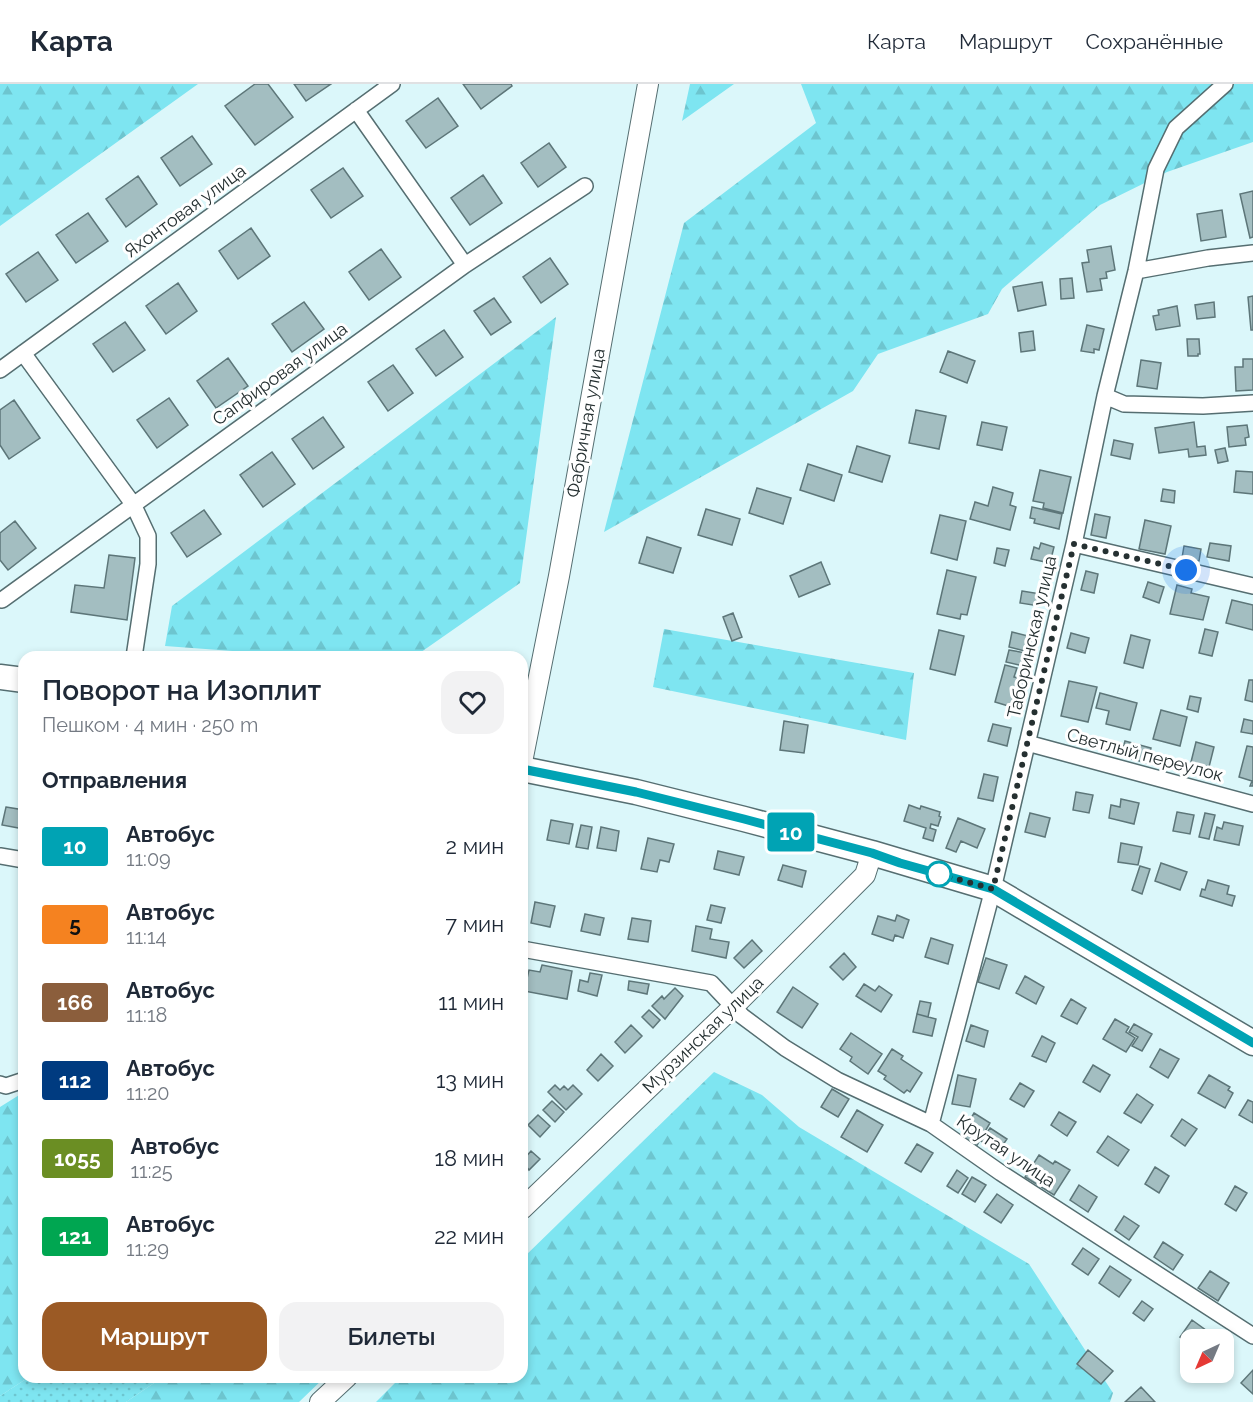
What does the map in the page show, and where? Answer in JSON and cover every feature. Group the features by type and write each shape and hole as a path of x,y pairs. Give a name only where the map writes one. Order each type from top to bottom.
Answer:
{"main road":[{"path":"0,677 18,679"},
{"path":"528,769 636,792 872,853 993,889 1253,1043"}],"street":[{"name":"Яхонтовая улица","path":"0,370 393,84"},
{"name":"Фабричная улица","path":"528,732 559,576 648,84"},
{"name":"Таборинская улица","path":"930,1124 993,889 1074,544 1105,396 1136,271 1156,169 1176,128 1225,84"},
{"path":"356,110 465,265"},
{"name":"Сапфировая улица","path":"2,600 465,265 585,186"},
{"path":"1136,271 1208,258 1253,253"},
{"path":"23,353 133,504 148,536 148,564 135,651"},
{"path":"1105,396 1124,404 1203,406 1253,403"},
{"path":"1074,544 1253,586"},
{"name":"Светлый переулок","path":"1027,743 1253,804"},
{"name":"Мурзинская улица","path":"528,1203 733,1007 865,875 872,853"},
{"path":"0,856 18,859"},
{"name":"Крутая улица","path":"528,950 711,983 733,1007 785,1048 837,1080 930,1124 1001,1173 1253,1336"},
{"path":"0,1084 6,1086 18,1082"},
{"path":"320,1402 341,1383"}],"green space":[{"path":"0,84 198,84 0,226"},
{"path":"690,84 734,84 682,121"},
{"path":"801,84 1253,84 1253,142 1167,172 1100,205 1002,289 988,314 878,354 853,391 604,532 684,223 816,123"},
{"path":"556,317 520,583 423,651 231,651 165,646 172,606"},
{"path":"664,629 914,673 906,740 653,687"},
{"path":"714,1072 762,1095 799,1127 1029,1264 1113,1393 1110,1402 376,1402 395,1383 528,1383 528,1253"},
{"path":"18,1096 18,1383 20,1383 0,1396 0,1107"},
{"path":"20,1383 154,1383 126,1402 0,1402 0,1396"},
{"path":"154,1383 319,1383 299,1402 126,1402"}],"building":[{"path":"255,84 268,84 293,117 255,145 225,106"},
{"path":"294,84 331,84 306,101"},
{"path":"463,84 511,84 512,86 481,109"},
{"path":"438,98 458,126 426,148 406,121"},
{"path":"192,136 212,164 180,186 161,158"},
{"path":"549,143 566,167 538,187 521,163"},
{"path":"343,168 363,196 331,218 311,190"},
{"path":"483,175 502,203 470,225 451,198"},
{"path":"138,176 157,204 126,227 106,199"},
{"path":"1253,191 1253,237 1250,238 1240,194"},
{"path":"1222,210 1226,237 1201,241 1197,214"},
{"path":"88,213 108,241 76,263 56,235"},
{"path":"251,228 270,256 238,279 219,251"},
{"path":"1111,246 1115,270 1106,272 1107,278 1100,279 1102,290 1087,292 1082,263 1089,262 1087,250"},
{"path":"381,249 401,277 369,300 349,272"},
{"path":"38,252 58,280 26,302 6,274"},
{"path":"550,258 568,284 541,303 523,277"},
{"path":"1072,278 1074,298 1061,299 1060,279"},
{"path":"1042,282 1046,305 1018,311 1013,287"},
{"path":"178,283 197,311 166,334 146,306"},
{"path":"1253,296 1253,330 1251,330 1248,297"},
{"path":"494,298 511,322 491,335 474,311"},
{"path":"304,302 324,329 292,352 272,324"},
{"path":"1214,302 1215,317 1197,319 1195,305"},
{"path":"1177,306 1180,326 1156,330 1153,316 1159,315 1158,310"},
{"path":"125,322 145,350 113,372 93,344"},
{"path":"1087,325 1104,329 1099,350 1094,349 1094,353 1081,351"},
{"path":"444,330 463,357 436,376 416,349"},
{"path":"1033,331 1035,350 1021,352 1019,333"},
{"path":"1187,339 1199,339 1200,354 1198,356 1188,356"},
{"path":"948,351 975,361 967,383 940,372"},
{"path":"228,358 248,386 216,408 197,381"},
{"path":"1243,359 1253,359 1253,390 1236,391 1235,367 1243,367"},
{"path":"1141,360 1161,363 1157,389 1137,386"},
{"path":"393,365 413,393 388,411 368,382"},
{"path":"169,398 188,425 157,448 137,420"},
{"path":"14,400 40,438 9,459 0,445 0,410"},
{"path":"916,410 946,416 939,449 909,443"},
{"path":"323,417 344,447 313,469 292,439"},
{"path":"982,422 1007,427 1002,450 977,445"},
{"path":"1194,422 1197,447 1205,446 1206,455 1189,457 1188,449 1159,453 1155,428"},
{"path":"1247,425 1249,437 1245,438 1246,445 1229,447 1227,427"},
{"path":"1114,440 1133,444 1130,459 1111,455"},
{"path":"857,446 890,456 882,482 849,472"},
{"path":"1225,448 1228,461 1218,463 1215,450"},
{"path":"272,452 295,484 263,507 240,475"},
{"path":"808,464 842,475 834,501 800,490"},
{"path":"1040,470 1071,477 1063,513 1043,508 1044,503 1033,501"},
{"path":"1236,471 1253,472 1253,494 1234,492"},
{"path":"993,487 1013,493 1010,505 1016,507 1010,530 970,519 975,502 988,506"},
{"path":"757,488 791,498 783,524 749,513"},
{"path":"1163,489 1175,491 1174,503 1161,501"},
{"path":"1032,507 1062,514 1059,529 1034,523 1035,519 1030,518"},
{"path":"706,509 740,519 732,545 698,535"},
{"path":"204,510 221,534 187,557 171,533"},
{"path":"1095,514 1110,517 1106,538 1091,535"},
{"path":"940,515 966,521 957,560 931,553"},
{"path":"1145,520 1171,526 1165,554 1139,549"},
{"path":"15,521 36,548 8,570 0,560 0,533"},
{"path":"647,537 681,548 673,573 639,563"},
{"path":"1041,543 1054,547 1050,563 1031,559 1034,547 1039,549"},
{"path":"1210,543 1231,546 1229,561 1207,557"},
{"path":"1184,546 1201,549 1199,561 1182,558"},
{"path":"997,548 1009,550 1005,566 994,563"},
{"path":"109,555 135,558 127,620 71,612 75,585 104,588"},
{"path":"821,562 830,584 799,597 790,576"},
{"path":"947,570 976,577 967,615 961,614 960,619 937,614"},
{"path":"1086,571 1098,574 1094,593 1081,590"},
{"path":"1148,582 1164,587 1159,603 1143,597"},
{"path":"1177,585 1192,589 1191,593 1209,597 1203,620 1170,614"},
{"path":"1022,591 1041,594 1039,606 1020,603"},
{"path":"1232,600 1253,605 1253,630 1226,623"},
{"path":"733,613 742,637 732,641 723,617"},
{"path":"1205,629 1218,632 1212,656 1199,653"},
{"path":"939,630 964,636 955,675 930,669"},
{"path":"1012,632 1032,637 1029,652 1009,647"},
{"path":"1071,633 1089,638 1085,653 1067,648"},
{"path":"1131,635 1150,640 1143,668 1124,663"},
{"path":"1009,650 1026,653 1023,666 1006,662"},
{"path":"1005,665 1017,668 1014,677 1023,679 1015,708 995,702"},
{"path":"1249,680 1253,680 1253,702 1245,700"},
{"path":"1069,681 1097,687 1088,722 1061,716"},
{"path":"1100,693 1137,703 1130,730 1106,724 1109,711 1096,708"},
{"path":"1190,696 1201,698 1198,712 1187,709"},
{"path":"1161,710 1187,717 1180,746 1153,739"},
{"path":"1244,719 1253,721 1253,734 1241,732"},
{"path":"784,721 808,725 804,753 780,750"},
{"path":"993,724 1011,728 1007,746 988,741"},
{"path":"1125,741 1151,748 1147,763 1121,756"},
{"path":"1196,742 1214,747 1209,767 1191,762"},
{"path":"1247,746 1253,747 1253,786 1250,786 1252,781 1239,777"},
{"path":"984,774 998,777 993,801 978,798"},
{"path":"1076,792 1093,795 1089,813 1073,810"},
{"path":"1121,799 1139,803 1134,824 1109,818 1111,805 1120,807"},
{"path":"909,805 940,812 938,826 931,824 930,828 936,830 933,841 923,838 926,828 904,821"},
{"path":"6,807 18,809 18,828 2,825"},
{"path":"1177,812 1194,815 1190,834 1173,831"},
{"path":"1030,813 1050,818 1045,837 1025,832"},
{"path":"1205,813 1215,815 1209,839 1199,837"},
{"path":"958,818 985,829 977,848 961,841 956,852 946,848"},
{"path":"551,820 573,824 569,844 547,840"},
{"path":"1224,822 1243,826 1239,845 1214,840 1217,827 1222,829"},
{"path":"581,825 592,827 588,849 576,847"},
{"path":"601,827 619,831 616,851 597,848"},
{"path":"648,838 674,844 669,862 660,860 657,872 641,869"},
{"path":"1121,843 1142,847 1138,865 1118,862"},
{"path":"718,851 744,857 739,875 714,869"},
{"path":"1161,863 1187,872 1180,890 1155,881"},
{"path":"783,865 806,871 802,887 778,880"},
{"path":"1140,866 1150,869 1142,894 1132,890"},
{"path":"1208,880 1229,886 1227,894 1235,896 1232,906 1200,896"},
{"path":"535,902 555,906 550,927 531,923"},
{"path":"711,905 725,908 721,923 707,920"},
{"path":"585,914 604,918 600,935 581,931"},
{"path":"897,915 909,920 903,938 895,935 893,941 872,934 878,916 895,921"},
{"path":"632,918 651,921 648,942 628,939"},
{"path":"696,926 712,929 710,939 729,942 726,958 692,951"},
{"path":"931,938 953,945 948,964 925,957"},
{"path":"752,940 762,951 744,968 734,958"},
{"path":"844,953 856,967 843,980 830,967"},
{"path":"986,958 1007,965 999,989 978,982"},
{"path":"542,965 572,971 567,999 528,992 529,970 540,972"},
{"path":"590,973 602,975 597,996 578,991 580,980 588,982"},
{"path":"1025,976 1044,987 1036,1004 1016,993"},
{"path":"629,981 649,984 647,994 628,990"},
{"path":"864,984 875,991 879,986 892,995 881,1012 856,996"},
{"path":"793,987 818,1004 802,1028 777,1012"},
{"path":"675,988 683,996 665,1019 652,1006 662,996 664,999"},
{"path":"1071,999 1086,1008 1077,1024 1061,1016"},
{"path":"920,1001 931,1003 928,1017 917,1014"},
{"path":"649,1010 660,1020 653,1028 642,1017"},
{"path":"917,1014 936,1019 932,1036 913,1032"},
{"path":"1115,1019 1129,1027 1126,1032 1135,1038 1126,1052 1103,1039"},
{"path":"1134,1024 1152,1034 1142,1051 1132,1046 1138,1037 1129,1032"},
{"path":"631,1025 642,1036 625,1053 615,1042"},
{"path":"971,1025 988,1031 984,1047 966,1041"},
{"path":"851,1033 882,1054 868,1074 850,1061 852,1057 840,1049"},
{"path":"1042,1036 1055,1043 1046,1062 1032,1056"},
{"path":"892,1049 903,1056 901,1059 922,1073 910,1092 907,1090 904,1093 884,1079 886,1076 878,1071"},
{"path":"1160,1049 1179,1059 1168,1078 1150,1067"},
{"path":"601,1054 613,1066 598,1081 587,1070"},
{"path":"1093,1065 1110,1075 1100,1092 1083,1082"},
{"path":"958,1075 976,1079 970,1107 952,1104"},
{"path":"1209,1075 1230,1087 1228,1090 1233,1093 1225,1108 1198,1093"},
{"path":"1020,1083 1034,1091 1024,1107 1010,1099"},
{"path":"555,1085 560,1090 564,1086 568,1090 573,1085 582,1094 566,1110 548,1092"},
{"path":"832,1089 849,1099 838,1117 821,1107"},
{"path":"1137,1094 1153,1105 1141,1123 1124,1113"},
{"path":"1248,1100 1253,1102 1253,1123 1239,1115"},
{"path":"552,1101 564,1112 555,1122 543,1110"},
{"path":"857,1110 883,1125 867,1152 841,1137"},
{"path":"1059,1112 1076,1122 1067,1136 1051,1125"},
{"path":"974,1113 990,1123 976,1147 960,1137"},
{"path":"538,1115 550,1126 540,1137 528,1125"},
{"path":"1182,1119 1197,1129 1185,1146 1171,1136"},
{"path":"990,1128 1007,1139 998,1152 981,1141"},
{"path":"1108,1136 1129,1150 1118,1166 1097,1152"},
{"path":"917,1144 933,1153 921,1172 905,1163"},
{"path":"531,1151 540,1159 529,1170 528,1169 528,1154"},
{"path":"1039,1155 1053,1164 1055,1161 1070,1170 1054,1195 1025,1177"},
{"path":"1155,1167 1169,1176 1159,1193 1145,1184"},
{"path":"957,1170 968,1178 958,1193 947,1186"},
{"path":"972,1177 986,1185 975,1202 962,1194"},
{"path":"1079,1185 1097,1197 1088,1212 1070,1200"},
{"path":"1235,1186 1247,1193 1236,1211 1225,1204"},
{"path":"997,1194 1013,1205 1001,1223 984,1212"},
{"path":"1124,1216 1139,1226 1129,1240 1115,1230"},
{"path":"1163,1242 1183,1255 1173,1270 1154,1257"},
{"path":"1083,1248 1099,1259 1088,1275 1072,1264"},
{"path":"1110,1266 1131,1280 1119,1297 1099,1283"},
{"path":"1210,1271 1229,1283 1218,1301 1198,1288"},
{"path":"1142,1301 1153,1309 1144,1321 1133,1313"},
{"path":"1192,1320 1204,1329 1186,1329"},
{"path":"1088,1350 1113,1371 1101,1384 1077,1364"},
{"path":"1253,1370 1253,1394 1241,1383"},
{"path":"1141,1387 1155,1402 1125,1402"}],"bus line":[{"name":"10","path":"528,770 636,792 744,819 872,853 993,889 1253,1043"}],"route":[{"path":"939,874 993,889 1074,544 1186,570"}]}
